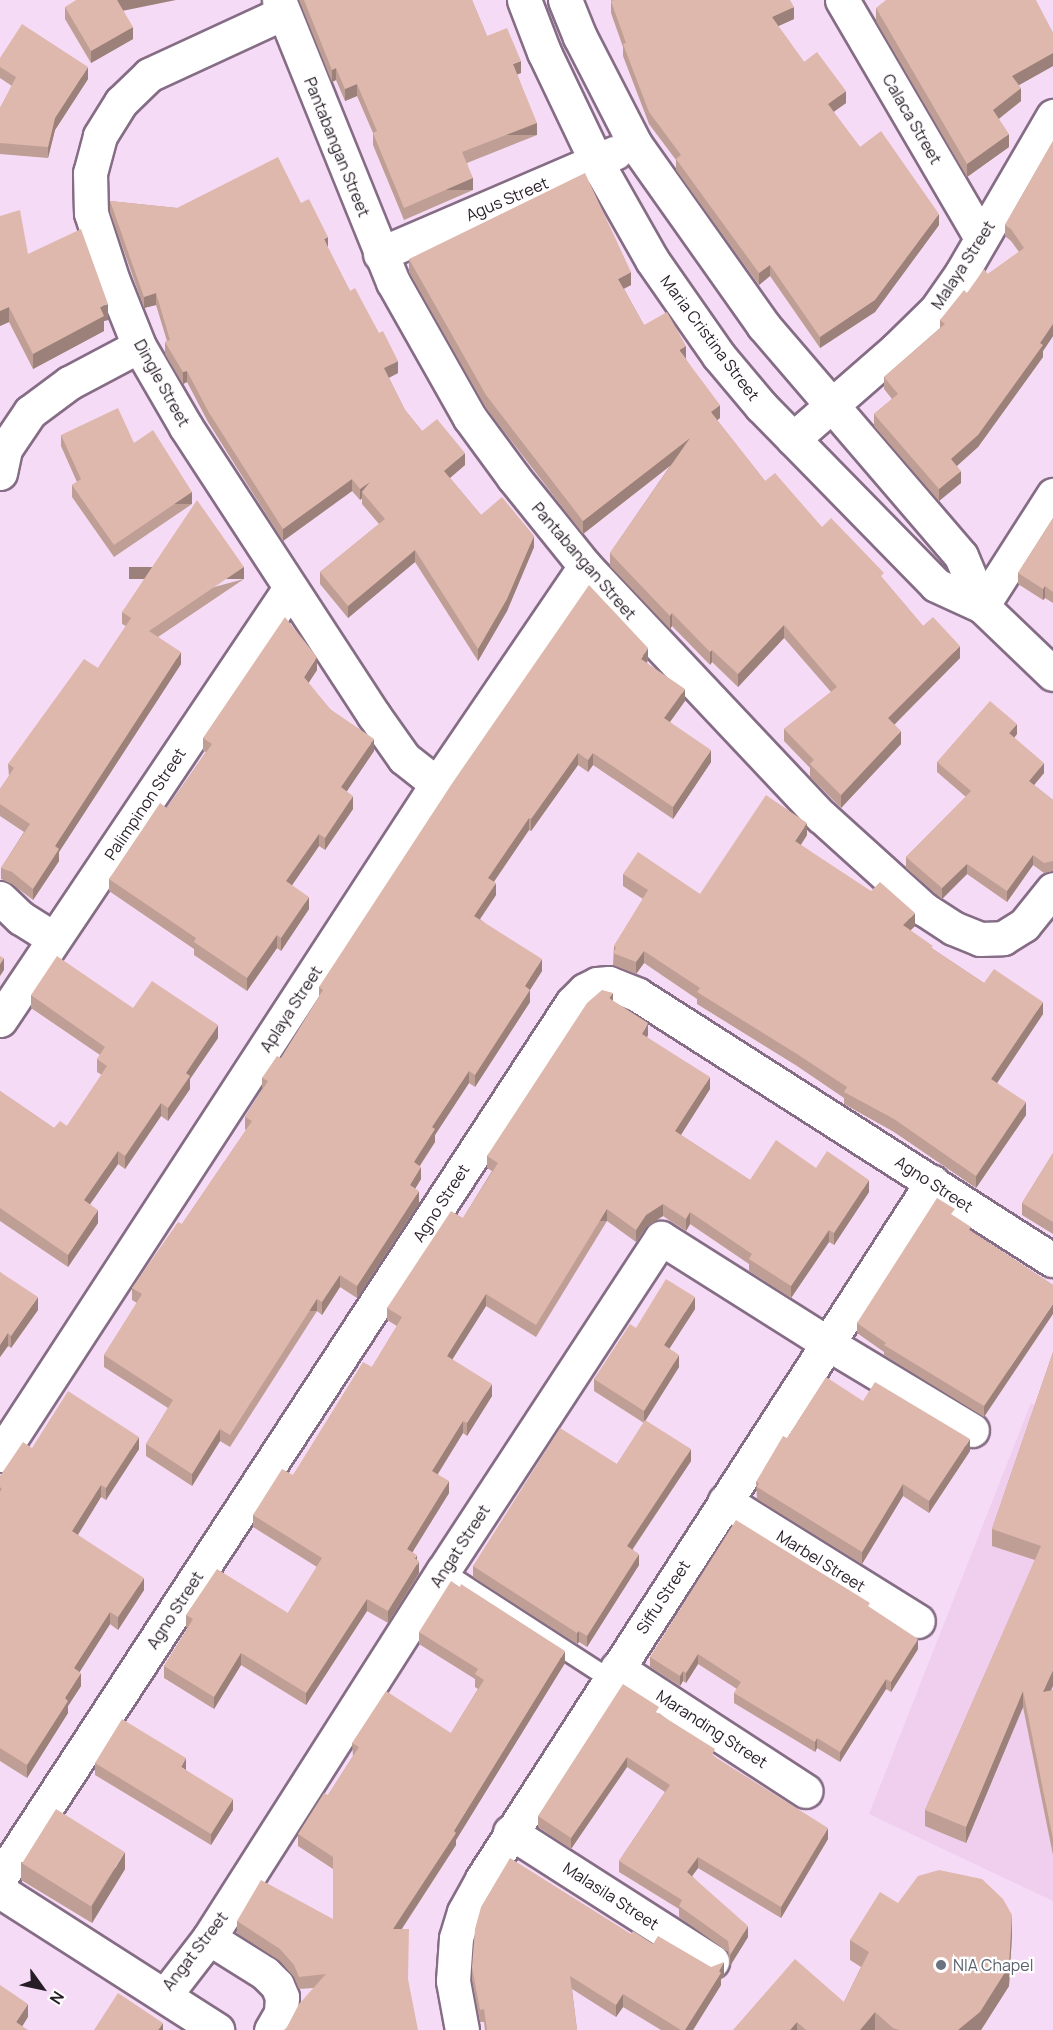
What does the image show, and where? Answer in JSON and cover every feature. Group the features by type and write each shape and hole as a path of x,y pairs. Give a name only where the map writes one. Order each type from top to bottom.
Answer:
{"street":[{"name":"Maria Cristina Street","path":"524,0 544,52 596,161 652,260 720,356 761,406 936,585 982,606 1053,674"},
{"name":"Maria Cristina Street","path":"565,0 580,37 635,144 763,325 961,556 982,606"},
{"name":"Calaca Street","path":"842,0 981,238"},
{"name":"Pantabangan Street","path":"281,7 380,254 470,418 514,478 585,566 821,816 924,909 953,928 980,939 1003,938 1024,925 1053,890"},
{"name":"Dingle Street","path":"281,7 149,75 121,102 100,136 90,173 91,213 113,281 139,346 186,427 405,758 437,784"},
{"name":"Malaya Street","path":"793,439 896,349 936,310 1053,116"},
{"name":"Agus Street","path":"380,254 635,144"},
{"path":"0,473 5,449 30,412 69,383 139,346"},
{"path":"982,606 1053,495"},
{"name":"Aplaya Street","path":"0,1455 437,784 585,566"},
{"name":"Palimpinon Street","path":"0,1020 53,938 291,588"},
{"path":"0,898 21,918 53,938"},
{"name":"Agno Street","path":"0,1878 566,1013 585,990 597,984 609,983 638,995 1053,1260"},
{"name":"Siffu Street","path":"462,2030 453,1981 456,1938 464,1912 510,1832 932,1182"},
{"name":"Angat Street","path":"0,1891 165,1995 209,1938 442,1571 661,1238 827,1343 972,1430"},
{"name":"Marbel Street","path":"725,1501 918,1621"},
{"name":"Maranding Street","path":"613,1673 806,1791"},
{"name":"Malasila Street","path":"510,1832 712,1961"},
{"path":"209,1938 265,1973 277,1985 282,1997 281,2013 271,2030"},
{"path":"165,1995 217,2030"}],"lane":[{"path":"442,1571 613,1673"}],"shaded area":[{"path":"1031,1403 1053,1416 1053,1901 869,1814"}],"building":[{"path":"76,0 117,0 133,27 91,51 65,7"},
{"path":"304,0 472,0 487,36 507,28 521,61 513,64 537,123 462,152 473,178 404,208 373,133 377,131 357,84 345,89 336,68 332,70"},
{"path":"790,0 794,7 772,17 804,62 817,52 846,91 828,104 860,147 881,131 939,214 875,300 820,337 770,265 759,273 676,159 681,155 649,112 623,44 626,43 611,1"},
{"path":"886,0 1036,0 1053,33 1053,53 1012,76 1021,88 993,110 1009,134 967,164 876,8"},
{"path":"22,24 88,67 55,118 48,147 0,143 0,108 16,77 0,67 0,58"},
{"path":"1053,141 1053,324 1040,343 1043,345 978,435 951,459 961,471 939,489 874,414 898,394 884,377 945,324 940,320 964,290 967,293 984,269 988,274 1024,248 1011,229 1005,225"},
{"path":"278,157 301,203 309,199 328,237 324,239 350,291 355,288 379,333 383,331 398,361 384,368 405,410 422,431 437,419 465,453 444,471 481,515 502,497 534,536 507,599 478,649 415,550 348,606 320,572 385,519 362,492 370,482 360,489 352,479 283,529 208,411 187,371 183,372 165,342 170,340 156,293 144,297 110,201 177,208"},
{"path":"585,173 631,272 618,279 644,325 667,312 686,346 679,350 720,405 711,412 765,481 775,473 822,527 831,518 884,573 881,576 923,626 933,617 960,646 888,718 901,731 841,795 810,764 814,760 784,729 837,687 784,625 738,674 712,650 710,652 672,613 670,616 610,553 690,438 583,521 486,395 409,259"},
{"path":"20,210 28,254 81,229 108,304 100,307 104,316 33,354 9,307 0,311 0,216"},
{"path":"118,408 134,443 153,430 192,492 114,545 72,485 81,479 61,435"},
{"path":"197,500 244,567 149,631 181,652 55,846 59,849 33,889 12,872 1,868 30,824 0,804 0,789 14,768 8,764 84,659 98,668 131,618 122,612"},
{"path":"1053,518 1053,592 1045,586 1043,589 1018,573"},
{"path":"589,585 648,648 641,659 685,689 664,718 711,750 673,807 593,753 588,760 578,753 531,819 529,818 488,878 496,883 474,916 542,959 525,986 530,990 475,1075 469,1071 432,1127 435,1129 414,1162 421,1167 410,1185 419,1191 357,1286 340,1275 322,1302 317,1299 230,1435 220,1429 192,1474 146,1444 173,1400 104,1355 142,1294 132,1288 178,1222 182,1224 252,1121 245,1117 268,1081 262,1078 277,1056 281,1058 323,990 319,987 453,782"},
{"path":"285,617 317,657 304,677 330,709 374,739 341,787 353,796 325,838 319,834 286,881 309,897 281,938 277,935 247,978 194,942 196,938 109,879 160,803 167,808 212,744 203,738"},
{"path":"990,701 1017,724 1009,733 1044,763 1029,781 1053,800 1053,861 1044,863 1033,855 1007,891 967,864 942,888 906,857 971,791 937,762"},
{"path":"766,795 807,823 795,841 871,891 880,882 915,913 903,925 933,946 931,948 984,983 994,969 1043,1002 991,1079 1026,1102 976,1176 894,1119 844,1092 847,1087 697,992 700,988 644,951 636,962 613,953 616,948 614,946 648,890 623,874 638,852 700,894"},
{"path":"57,956 133,1008 152,981 218,1025 186,1073 190,1076 168,1108 161,1103 125,1156 118,1151 84,1200 98,1210 68,1255 0,1208 0,1091 54,1128 60,1121 67,1126 107,1066 97,1059 105,1047 31,995"},
{"path":"602,990 613,993 609,998 648,1023 642,1034 710,1077 675,1131 750,1180 776,1140 816,1168 827,1151 869,1180 834,1233 829,1230 791,1286 749,1259 752,1254 690,1212 686,1219 663,1204 646,1215 636,1230 607,1209 536,1325 486,1294 447,1356 492,1384 467,1423 463,1421 432,1471 449,1481 407,1549 417,1555 414,1558 419,1561 388,1611 367,1599 306,1693 241,1653 214,1697 164,1666 193,1619 186,1615 217,1569 288,1613 322,1558 253,1515 282,1469 293,1475 363,1362 372,1367 402,1317 387,1308 451,1211 463,1218 498,1163 487,1156 587,1003"},
{"path":"1053,1153 1053,1222 1022,1203"},
{"path":"937,1198 955,1209 951,1214 971,1227 969,1230 1053,1285 1053,1304 984,1406 884,1345 886,1343 857,1323"},
{"path":"0,1272 38,1297 11,1336 8,1333 0,1345"},
{"path":"666,1279 695,1297 664,1345 679,1355 644,1411 594,1379 630,1324 636,1328"},
{"path":"1053,1352 1053,1670 1043,1692 1053,1690 1053,1839 1023,1691 966,1827 925,1810 1041,1546 992,1529"},
{"path":"826,1377 863,1401 875,1382 970,1439 929,1501 903,1484 862,1552 757,1487 759,1483 756,1482 783,1436 787,1438"},
{"path":"68,1391 139,1437 106,1488 101,1485 72,1531 144,1578 118,1617 110,1612 74,1668 81,1673 65,1698 68,1701 27,1765 0,1748 0,1492 2,1489 0,1476 23,1442 32,1448"},
{"path":"645,1420 691,1449 627,1546 639,1554 587,1636 579,1631 577,1633 473,1566 560,1428 617,1464"},
{"path":"736,1520 870,1603 868,1606 918,1639 891,1682 886,1679 840,1752 817,1738 815,1742 734,1693 741,1682 698,1654 686,1673 683,1671 680,1676 650,1657"},
{"path":"451,1581 460,1587 461,1584 565,1651 454,1831 456,1833 393,1929 409,1929 408,1979 418,2030 284,2030 299,2004 326,1974 299,1977 294,1965 280,1949 237,1921 261,1880 333,1919 333,1857 298,1834 324,1793 328,1795 359,1747 352,1743 386,1691 451,1733 484,1680 475,1674 478,1669 419,1632"},
{"path":"623,1684 659,1707 656,1712 715,1749 712,1755 828,1828 781,1907 698,1857 687,1872 748,1926 730,1955 728,1941 679,1906 682,1900 619,1861 670,1785 627,1757 571,1838 538,1816"},
{"path":"122,1719 186,1758 181,1767 233,1799 211,1834 95,1763"},
{"path":"56,1809 125,1852 91,1906 22,1863"},
{"path":"510,1858 631,1934 633,1931 653,1944 658,1936 711,1967 724,1962 719,1971 721,1973 685,2030 681,2030 623,1994 616,2005 570,1976 577,2030 487,2030 484,2009 480,2010 472,1967 475,1929 481,1907"},
{"name":"NIA Chapel","path":"939,1870 982,1879 1003,1899 1012,1915 1009,1966 980,2012 958,2030 899,2030 893,2028 875,2012 860,2030 806,2030 797,2022 790,2030 733,2030 795,1959 844,2002 869,1952 850,1940 880,1892 898,1903 918,1876"},
{"path":"0,1985 28,2004 16,2022 28,2030 0,2030"},
{"path":"118,1993 163,2023 158,2030 94,2030"}],"place":[{"name":"NIA Chapel","path":"941,1965"}]}
